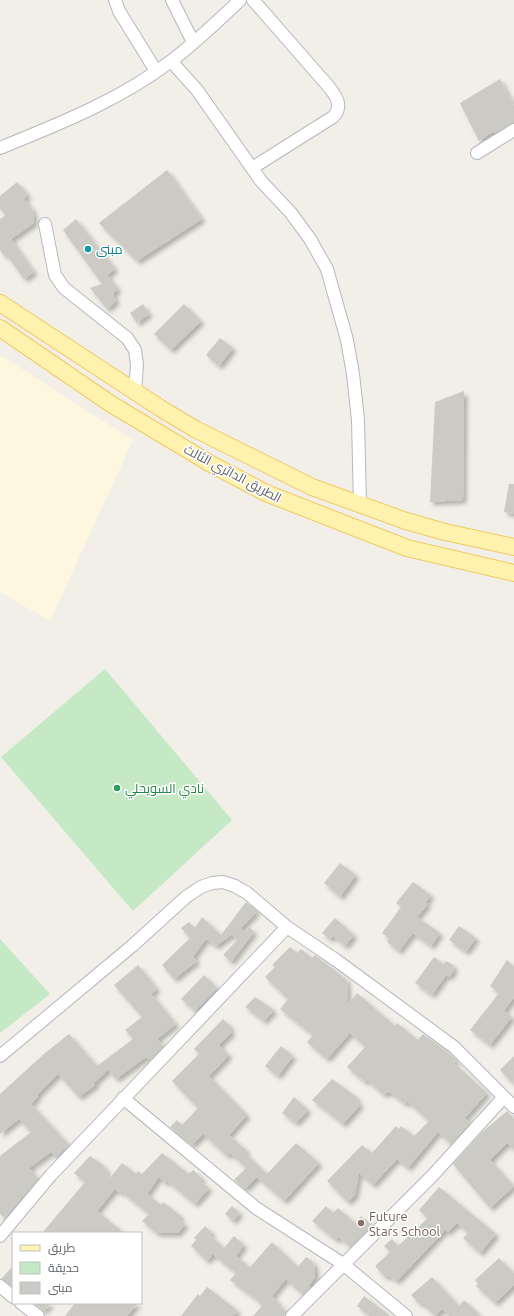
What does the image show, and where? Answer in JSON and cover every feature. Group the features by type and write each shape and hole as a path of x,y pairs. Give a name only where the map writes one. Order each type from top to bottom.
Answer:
{"main road":[{"name":"الطريق الدائري الثالث","path":"0,303 135,391 202,432 312,487 406,522 514,547"},
{"name":"الطريق الدائري الثالث","path":"0,328 111,404 211,464 266,493 407,548 514,572"}],"street":[{"path":"115,0 119,11 156,71"},
{"path":"172,0 193,42"},
{"path":"0,148 92,108 156,71 171,61 240,0"},
{"path":"252,168 333,117 338,112 339,103 329,87 253,0"},
{"path":"171,61 197,90 261,181 291,214 310,239 327,269 347,340 353,374 358,420 360,505"},
{"path":"477,153 514,130"},
{"path":"45,224 55,275 64,288 127,338 136,350 137,365 135,391"},
{"path":"0,1056 132,946 172,909 201,887 212,883 223,882 235,886 286,927 336,960 454,1047 514,1107"},
{"path":"0,1236 51,1175 286,927"},
{"path":"292,1316 433,1175 504,1096"},
{"path":"123,1098 256,1208 343,1264 406,1316"},
{"path":"0,1286 12,1296"},
{"path":"22,1304 38,1316"}],"shaded area":[{"path":"0,355 133,440 50,621 0,592"}],"green space":[{"name":"نادي السويحلي","path":"105,669 232,820 133,911 1,757"},
{"path":"0,939 50,994 0,1033"}],"building":[{"path":"500,79 514,106 514,123 494,133 492,132 479,141 460,103"},
{"path":"167,170 202,219 137,261 99,223"},
{"path":"17,182 28,195 24,199 33,210 34,223 11,239 34,272 24,279 6,254 4,256 0,250 0,219 6,215 0,209 0,196"},
{"name":"مبنى","path":"76,219 115,269 107,275 118,289 113,293 116,301 107,309 90,288 102,284 63,230"},
{"path":"143,304 149,314 137,323 130,313"},
{"path":"184,304 201,321 171,350 154,334"},
{"path":"220,338 233,348 219,366 206,355"},
{"path":"464,391 463,500 430,502 435,402"},
{"path":"509,484 514,484 514,514 504,512"},
{"path":"340,863 356,875 340,897 324,883"},
{"path":"413,882 431,895 425,903 428,904 417,917 440,933 431,946 413,933 399,951 387,942 389,938 382,933 401,907 396,903"},
{"path":"246,902 257,911 242,927 242,930 245,932 249,927 254,932 231,962 223,955 237,940 232,934 216,946 206,939 193,957 197,961 174,979 162,965 190,938 181,928 189,922 195,928 202,917 221,935"},
{"path":"335,918 354,935 345,946 333,936 330,939 322,933"},
{"path":"459,926 476,938 466,952 449,940"},
{"path":"290,947 297,953 301,949 312,958 315,955 347,980 348,1004 357,993 395,1026 397,1023 418,1040 423,1034 449,1053 456,1060 454,1063 487,1093 465,1118 470,1123 451,1144 438,1132 408,1168 397,1159 373,1185 359,1173 355,1195 348,1202 327,1181 362,1145 372,1153 396,1126 399,1129 401,1126 414,1136 429,1121 407,1101 405,1104 391,1093 387,1092 384,1095 367,1080 365,1082 347,1067 365,1047 350,1033 327,1059 307,1042 313,1035 280,1009 288,999 265,977 275,967 272,965"},
{"path":"434,957 444,964 446,961 453,965 454,970 449,977 446,975 432,995 415,983"},
{"path":"507,960 514,966 514,997 504,1011 512,1017 490,1045 470,1030 499,993 490,986"},
{"path":"138,965 157,989 151,994 176,1024 157,1039 163,1046 150,1060 146,1057 116,1079 108,1070 95,1082 95,1085 79,1097 58,1074 37,1095 38,1096 31,1104 69,1145 56,1157 51,1152 29,1168 38,1179 5,1218 0,1214 0,1156 31,1132 19,1119 0,1134 0,1094 45,1053 69,1034 97,1066 133,1039 125,1030 142,1017 114,985"},
{"path":"204,975 217,988 195,1011 181,999"},
{"path":"255,997 274,1010 264,1021 245,1007"},
{"path":"223,1019 231,1027 229,1029 232,1032 219,1045 229,1055 209,1076 247,1115 229,1135 247,1151 245,1153 267,1174 296,1143 319,1163 284,1201 257,1177 245,1189 234,1180 246,1168 230,1153 227,1156 203,1134 192,1145 170,1127 177,1120 182,1125 198,1108 172,1081 199,1054 194,1049"},
{"path":"281,1046 293,1056 278,1076 265,1066"},
{"path":"514,1056 514,1084 500,1070"},
{"path":"332,1079 358,1098 356,1101 361,1104 343,1124 312,1100"},
{"path":"294,1097 308,1110 296,1123 282,1113"},
{"path":"507,1111 514,1119 514,1149 507,1143 490,1160 514,1186 490,1208 453,1164 481,1133"},
{"path":"162,1153 189,1174 193,1170 202,1178 200,1181 209,1188 195,1204 167,1181 165,1183 159,1177 147,1194 161,1205 163,1202 181,1216 179,1219 185,1224 178,1233 157,1233 142,1221 149,1214 121,1191 120,1193 115,1189 97,1211 123,1232 43,1232 85,1182 74,1173 90,1156 103,1165 110,1178 122,1163 136,1174 138,1171 142,1174"},
{"path":"439,1187 496,1234 480,1253 463,1238 468,1233 457,1223 448,1232 445,1230 397,1281 387,1275 385,1277 375,1266 390,1252 384,1246 392,1239 398,1246 428,1218 419,1210"},
{"path":"232,1206 240,1213 233,1221 225,1214"},
{"path":"326,1206 333,1213 338,1208 355,1223 361,1216 372,1225 351,1247 339,1237 336,1240 312,1221"},
{"path":"205,1226 212,1233 210,1235 224,1248 234,1236 244,1245 236,1256 250,1267 272,1242 298,1267 306,1257 311,1260 315,1266 315,1277 308,1287 310,1288 303,1295 286,1279 272,1296 286,1312 285,1316 253,1316 262,1306 255,1298 230,1280 236,1273 213,1254 207,1261 191,1246 196,1240 194,1238"},
{"path":"499,1258 514,1273 514,1285 495,1303 476,1286 478,1284 475,1280"},
{"path":"12,1267 12,1286 1,1279"},
{"path":"432,1277 459,1306 464,1300 481,1316 449,1316 442,1309 435,1316 422,1303 420,1304 411,1295"},
{"path":"207,1287 238,1311 233,1316 181,1316 198,1294 200,1296"},
{"path":"364,1296 390,1316 370,1316 357,1306"},
{"path":"34,1304 50,1304 44,1311"},
{"path":"74,1304 137,1304 127,1316 65,1316"}],"place":[{"name":"مبنى","path":"88,249"},
{"name":"نادي السويحلي","path":"117,788"},
{"name":"Future Stars School","path":"361,1223"}]}
